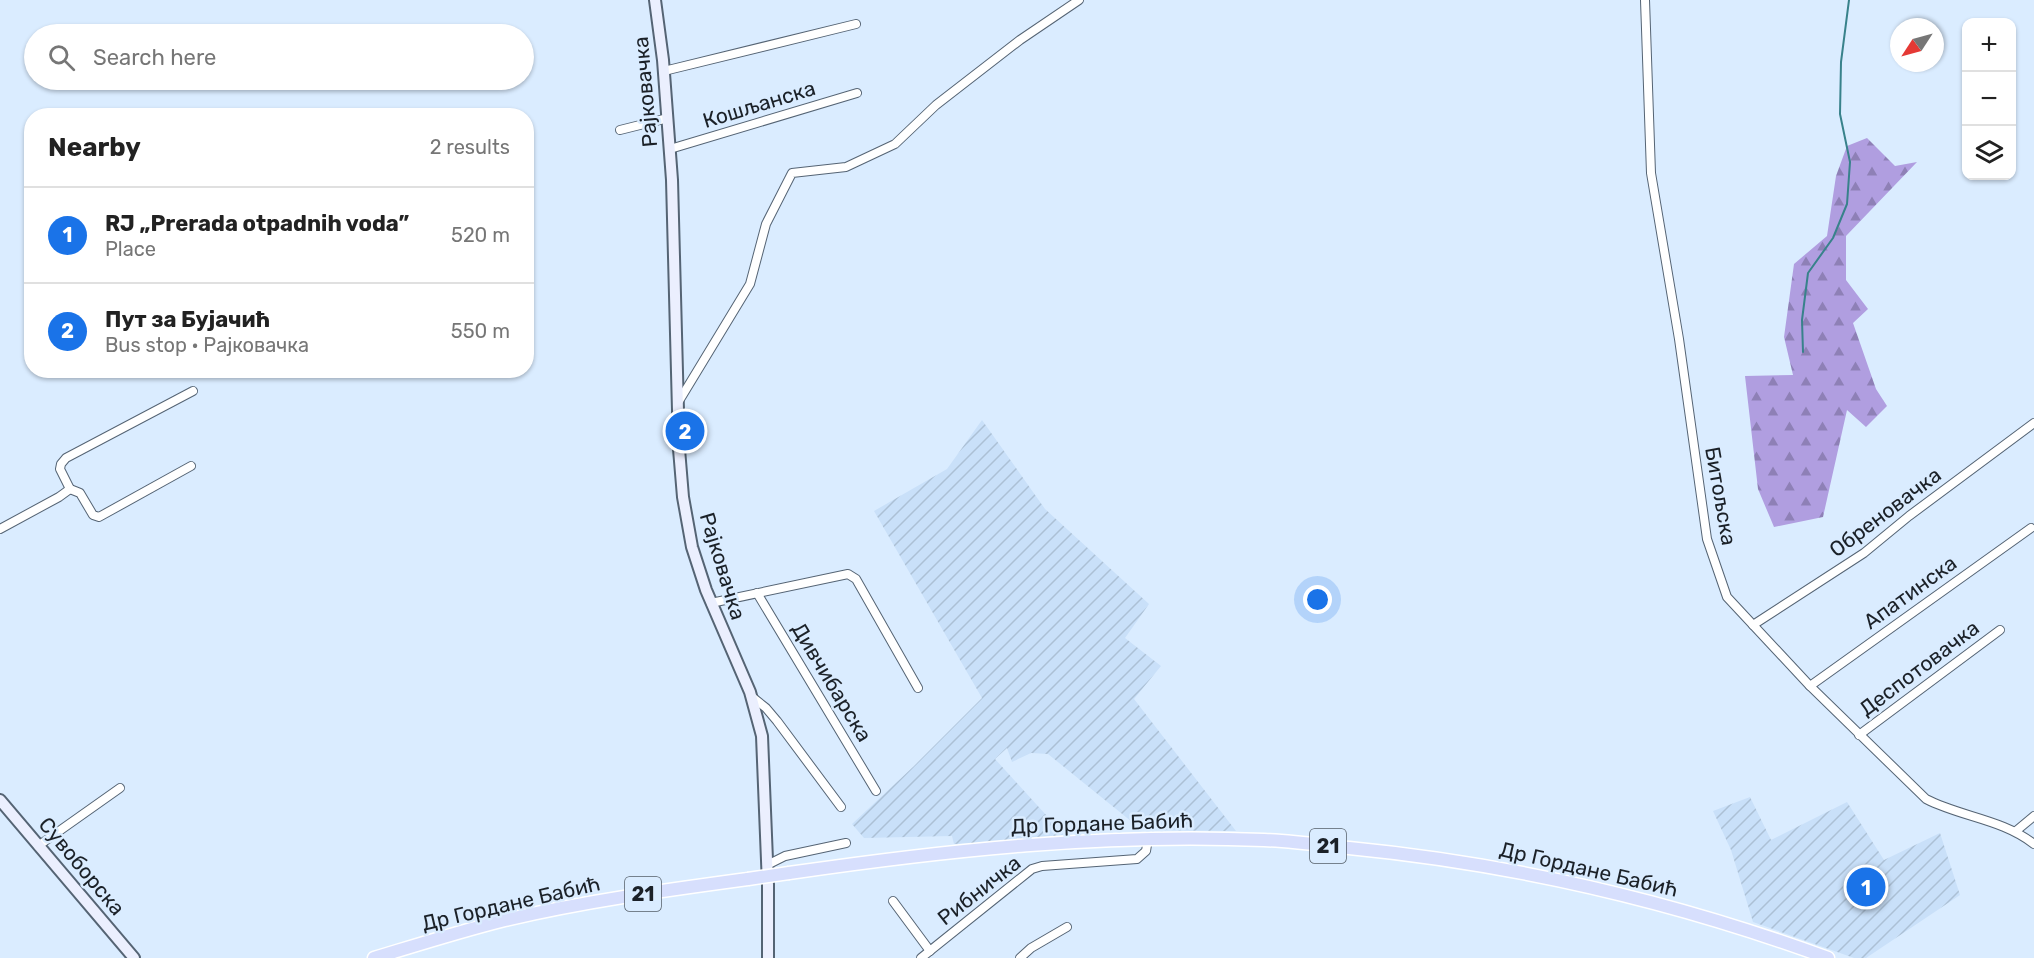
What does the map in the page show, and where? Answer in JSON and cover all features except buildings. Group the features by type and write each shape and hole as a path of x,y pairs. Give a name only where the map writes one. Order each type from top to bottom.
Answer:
{"main road":[{"name":"Рајковачка","path":"655,0 664,71 675,232 679,449 683,497 692,547 711,603 751,696 760,727 763,744 768,958"},
{"name":"Сувоборска","path":"0,800 134,958"},
{"name":"Др Гордане Бабић","path":"374,958 512,919 633,896 930,853 1071,842 1148,839 1268,840 1388,852 1487,866 1615,892 1670,906 1828,958"}],"street":[{"path":"678,401 750,284 766,224 792,173 846,167 896,144 945,98 1020,40 1079,0"},
{"name":"Битољска","path":"1645,0 1651,172 1679,339 1707,539 1727,597 1809,686 1926,799 2016,831 2034,844"},
{"path":"664,71 856,24"},
{"name":"Кошљанска","path":"670,149 857,93"},
{"path":"620,130 668,118"},
{"path":"191,466 99,517 93,514 80,493 70,489 60,469 60,464 66,458 193,391"},
{"name":"Обреновачка","path":"1753,625 1864,553 1909,516 2034,423"},
{"path":"0,530 70,489"},
{"name":"Апатинска","path":"1809,686 2031,528"},
{"path":"711,603 848,574 856,579 918,688"},
{"name":"Дивчибарска","path":"757,593 876,790"},
{"name":"Деспотовачка","path":"1859,735 2000,630"},
{"path":"751,696 777,721 841,807"},
{"path":"38,846 120,788"},
{"path":"2016,831 2034,816"},
{"name":"Рибничка","path":"921,958 1032,869 1042,866 1137,859 1146,851 1148,839"},
{"path":"767,865 785,856 846,843"},
{"name":"Рибничка","path":"893,901 930,951"},
{"path":"1020,958 1031,948 1067,927"}],"shaded area":[{"path":"982,420 1045,509 1149,604 1125,638 1161,666 1134,699 1236,831 1142,830 1048,754 1031,753 1012,762 1007,748 995,759 1067,838 954,844 952,836 864,838 852,824 982,698 874,511 947,469"},
{"path":"1750,797 1771,840 1847,802 1884,860 1940,833 1960,895 1866,958 1854,958 1753,922 1731,850 1713,811"}],"green space":[{"path":"1867,138 1895,166 1917,162 1846,236 1846,280 1868,309 1853,323 1876,389 1887,406 1866,427 1847,410 1823,517 1774,527 1758,489 1745,376 1793,375 1784,337 1794,264 1827,236 1836,176 1847,146"}],"waterway":[{"path":"1803,352 1802,320 1808,273 1833,238 1847,204 1850,162 1840,114 1841,62 1849,0"}],"place":[{"name":"Пут за Бујачић","path":"685,431"},
{"name":"RJ „Prerada otpadnih voda”","path":"1866,887"}]}
